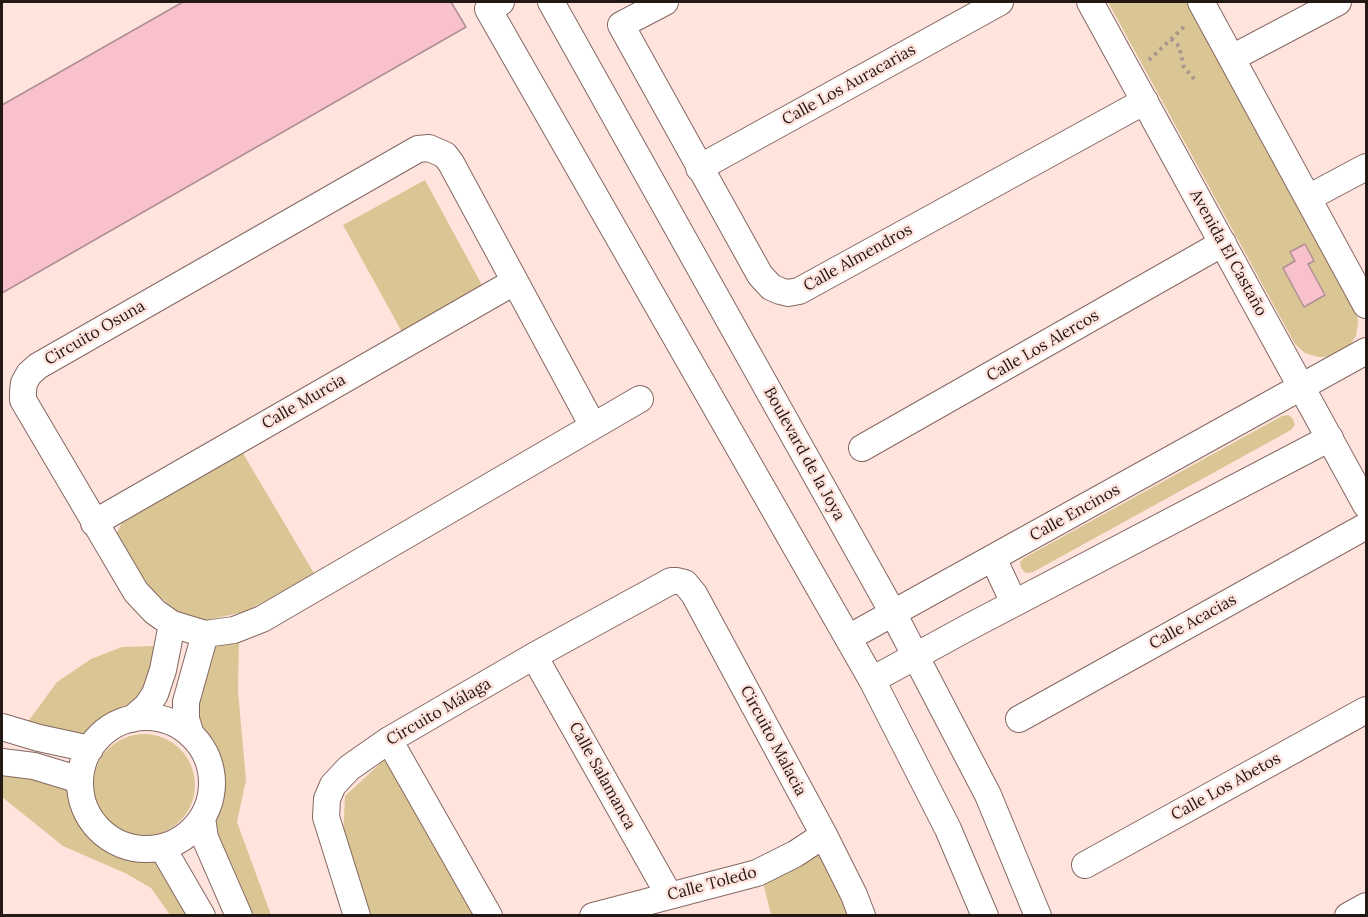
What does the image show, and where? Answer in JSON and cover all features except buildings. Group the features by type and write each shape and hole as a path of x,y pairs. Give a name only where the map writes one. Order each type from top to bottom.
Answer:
{"street":[{"name":"Boulevard de la Joya","path":"550,2 916,656 988,795 1038,915"},
{"name":"Calle Almendros","path":"665,2 621,25 760,275 771,287 788,293 799,291 1145,101"},
{"name":"Calle Los Auracarias","path":"699,168 1000,2"},
{"name":"Avenida El Castaño","path":"1090,2 1366,505"},
{"path":"1232,58 1338,2"},
{"path":"495,5 872,680 948,829 985,915"},
{"path":"1194,12 1232,58 1366,305"},
{"name":"Circuito Osuna","path":"593,426 451,163 445,155 429,148 418,149 38,366 29,374 24,383 23,400 136,592 155,612 172,624 205,634 234,630 262,619 640,399"},
{"path":"1308,198 1366,167"},
{"name":"Calle Los Alercos","path":"862,448 1223,243"},
{"name":"Calle Murcia","path":"94,522 514,282"},
{"name":"Calle Encinos","path":"848,638 1366,351"},
{"path":"872,680 1329,438"},
{"name":"Calle Acacias","path":"1019,719 1366,526"},
{"path":"993,558 1014,603"},
{"name":"Circuito Málaga","path":"357,915 326,817 327,799 333,784 349,768 389,740 534,656 671,581"},
{"name":"Circuito Malacia","path":"671,581 685,583 694,594 824,835 862,915"},
{"path":"132,719 147,706 155,694 163,670 172,624"},
{"path":"191,735 186,719 186,702 205,634"},
{"name":"Calle Salamanca","path":"534,656 669,895"},
{"name":"Calle Los Abetos","path":"1085,865 1366,710"},
{"path":"148,717 164,719 178,725 191,735 201,746 208,759 212,774 209,804 202,818 185,836 162,847 146,849 131,847 104,834 86,810 81,795 83,764 90,749 101,735 116,725 132,719 148,717"},
{"path":"2,727 90,749"},
{"path":"389,740 489,915"},
{"path":"2,762 34,766 81,780"},
{"path":"202,818 205,838 239,915"},
{"name":"Calle Toledo","path":"593,915 757,873 795,854 824,835"},
{"path":"162,847 202,915"},
{"path":"1348,915 1366,906"}],"path":[{"path":"1144,66 1194,12"},
{"path":"1171,39 1179,46 1184,68 1195,80"}],"shaded area":[{"path":"1108,2 1189,2 1357,312 1356,336 1349,346 1330,357 1318,357 1305,353 1295,344"},
{"path":"425,180 483,287 402,332 343,225"},
{"path":"1289,415 1295,425 1291,430 1033,572 1026,573 1021,568 1020,562 1024,558 1282,416"},
{"path":"241,450 315,575 244,612 202,621 177,611 143,583 116,535 126,514"},
{"path":"239,636 238,691 246,780 237,822 271,915 246,915 208,821 219,778 213,753 195,731 191,713 210,639"},
{"path":"154,646 151,685 142,704 114,716 84,743 24,727 57,682 91,659 122,647"},
{"path":"144,734 164,738 180,749 191,765 195,785 191,805 180,821 164,832 144,836 124,832 108,821 97,805 93,785 97,765 108,749 124,738"},
{"path":"385,759 474,915 366,915 343,838 345,796"},
{"path":"2,770 71,790 81,816 102,840 165,865 196,915 170,915 151,888 127,874 63,846 2,797"},
{"path":"822,849 853,915 771,915 763,882"}]}
